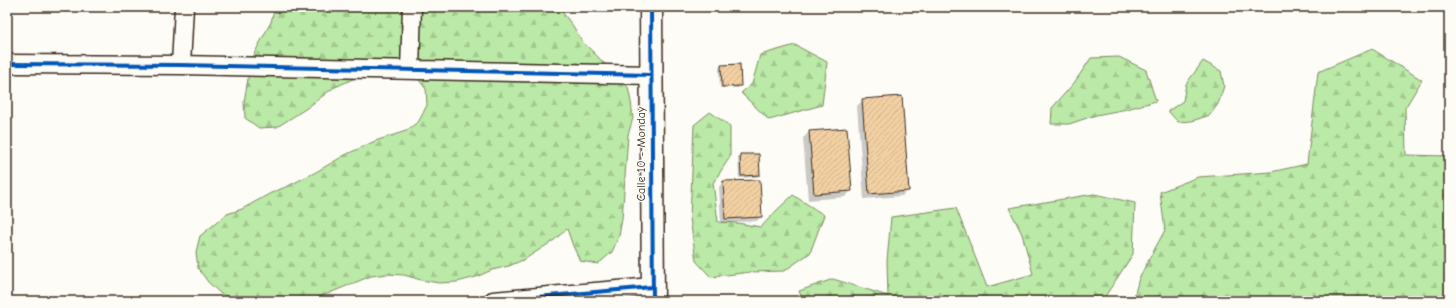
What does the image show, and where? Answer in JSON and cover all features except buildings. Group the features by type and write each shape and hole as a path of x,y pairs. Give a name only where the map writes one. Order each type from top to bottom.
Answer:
{"street":[{"path":"181,65 184,7"},
{"path":"410,70 412,7"},
{"name":"Calle 10 - Monday","path":"651,7 652,294"},
{"path":"7,64 181,65 651,75"},
{"path":"492,301 652,294"}],"green space":[{"path":"275,7 561,7 563,13 582,41 628,87 633,118 628,135 622,219 619,236 612,252 598,264 580,261 567,229 553,241 525,259 509,266 457,282 439,283 404,275 387,274 371,276 310,301 243,301 221,294 208,282 198,268 196,252 200,236 227,214 242,209 375,141 406,131 419,121 427,105 426,89 415,75 364,74 333,88 307,108 277,127 259,128 245,118 244,102 250,67 255,52 271,22"},
{"path":"795,45 827,62 822,105 769,120 741,93 752,84 760,55"},
{"path":"1372,49 1422,80 1405,108 1406,155 1449,156 1449,301 1133,301 1139,278 1165,230 1160,192 1198,177 1271,172 1307,164 1318,72"},
{"path":"1119,57 1146,70 1156,101 1127,109 1096,115 1069,124 1051,124 1052,108 1074,83 1091,58"},
{"path":"1203,61 1221,71 1224,86 1218,104 1210,115 1192,121 1178,122 1168,111 1183,101 1186,84"},
{"path":"710,112 730,126 730,157 713,183 718,222 737,223 761,227 793,195 824,215 810,253 784,271 750,272 711,277 696,261 690,218 694,125"},
{"path":"1094,194 1135,203 1133,254 1102,301 803,301 799,291 833,279 888,296 887,261 891,217 956,208 987,287 1033,274 1022,234 1009,208"}],"cycle path":[{"path":"651,7 653,301"},
{"path":"7,64 181,65 651,75"},
{"path":"493,301 652,287"}]}
